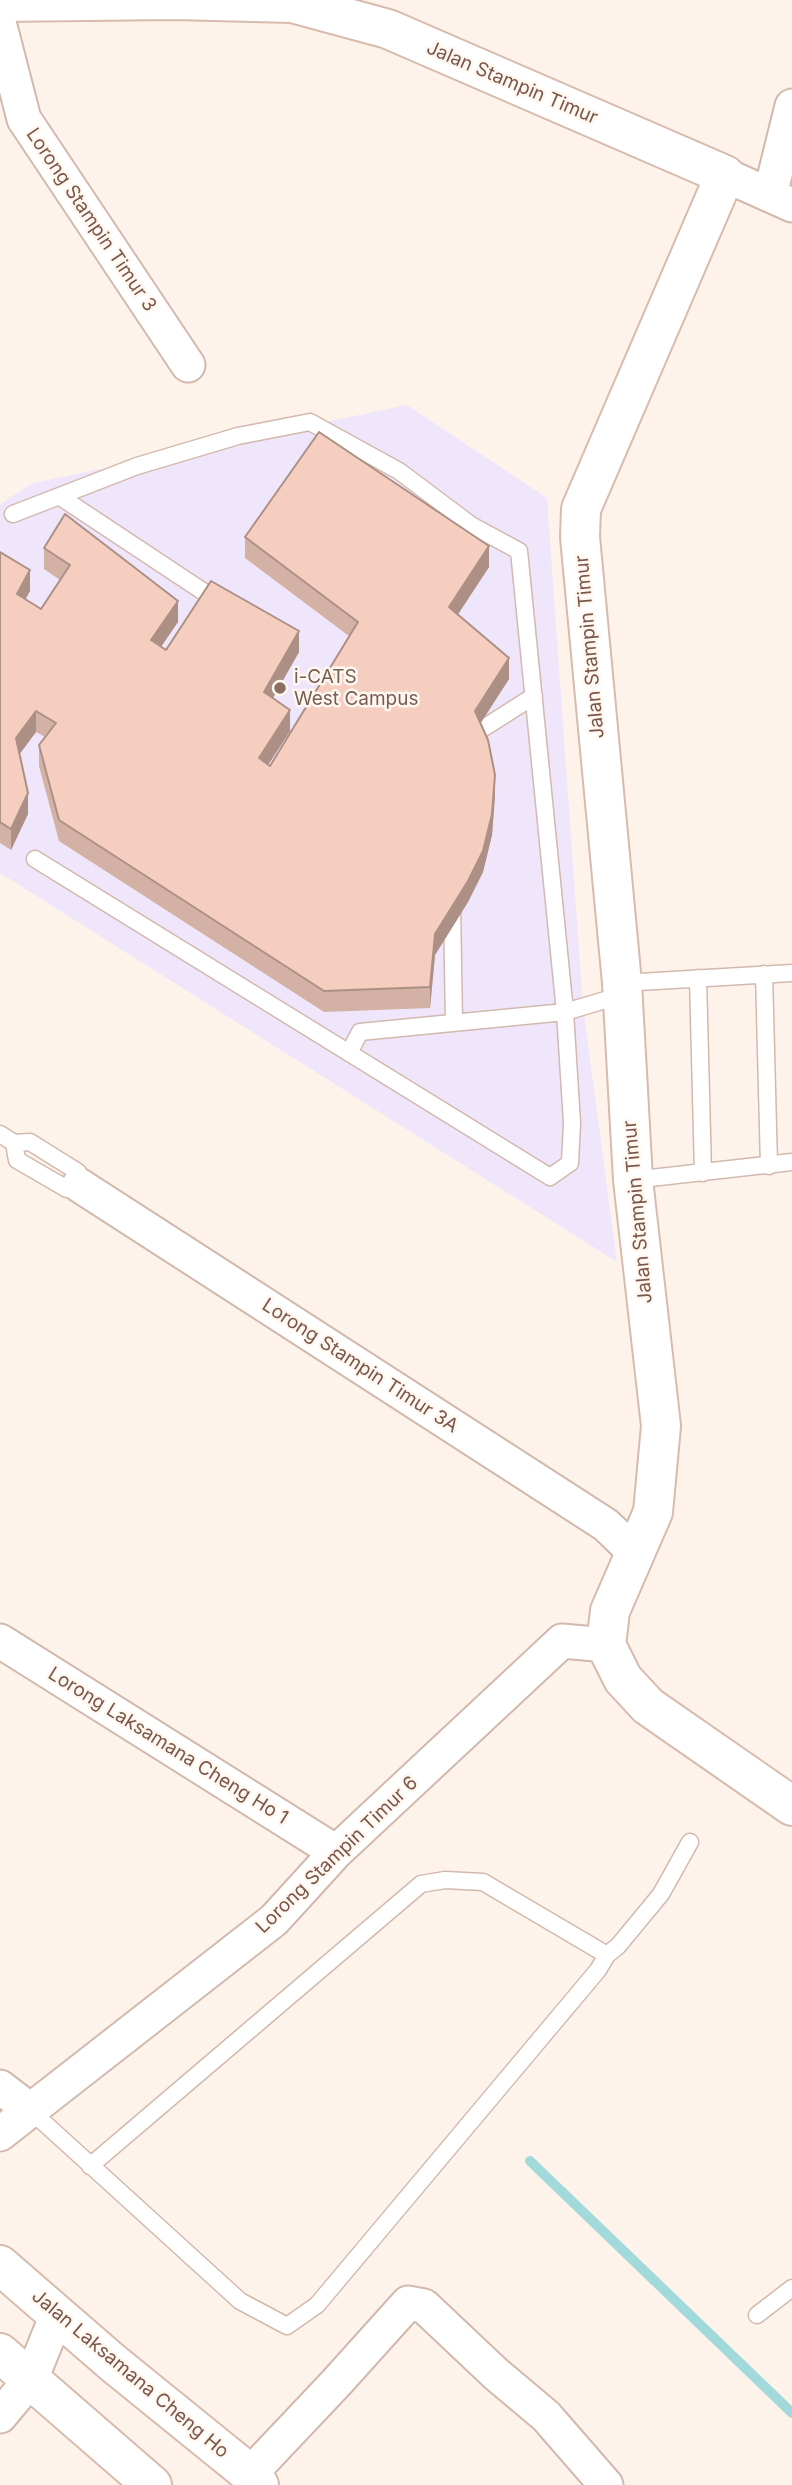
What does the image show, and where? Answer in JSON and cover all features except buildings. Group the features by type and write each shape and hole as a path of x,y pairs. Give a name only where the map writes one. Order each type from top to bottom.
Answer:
{"street":[{"name":"Jalan Stampin Timur","path":"0,2 292,2 388,29 725,175 581,509 580,537 622,989 633,1181 661,1426 653,1512 610,1611 606,1645"},
{"name":"Lorong Stampin Timur 3","path":"0,26 24,119 188,365"},
{"path":"725,175 781,200 792,106"},
{"name":"Lorong Stampin Timur 3A","path":"79,1185 606,1525 635,1553"},
{"name":"Lorong Laksamana Cheng Ho 1","path":"0,1641 336,1852"},
{"name":"Lorong Stampin Timur 6","path":"0,2134 274,1920 336,1852 562,1641 606,1645"},
{"path":"606,1645 623,1679 648,1706 792,1807"},
{"path":"0,2087 30,2110"},
{"name":"Jalan Laksamana Cheng Ho","path":"0,2265 255,2479"},
{"path":"255,2479 408,2303 424,2306 496,2374 546,2416 606,2485"},
{"path":"0,2416 32,2379 57,2315"},
{"path":"0,2353 152,2485"}],"lane":[{"path":"13,514 137,466 238,436 310,422 399,471 471,525 519,551 565,1012 572,1123 570,1163 550,1177 35,859"},
{"path":"59,496 237,613"},
{"path":"459,762 464,750 482,729 534,696"},
{"path":"452,885 454,1023"},
{"path":"349,1053 360,1032 565,1012 622,989 698,978 792,973"},
{"path":"764,974 769,1166"},
{"path":"698,978 703,1173"},
{"path":"7,1138 17,1160 66,1189 79,1185"},
{"path":"633,1181 792,1162"},
{"path":"30,2110 240,2301 287,2326 317,2305 598,1970 607,1955 618,1946 661,1894 690,1842"},
{"path":"90,2166 421,1884 445,1880 483,1882 607,1955"},
{"path":"757,2315 792,2288"}],"shaded area":[{"name":"i-CATS West Campus","path":"407,405 547,498 583,1006 617,1262 0,873 0,504 33,483"}],"waterway":[{"path":"530,2161 792,2413"}],"place":[{"name":"i-CATS West Campus","path":"280,688"}]}
